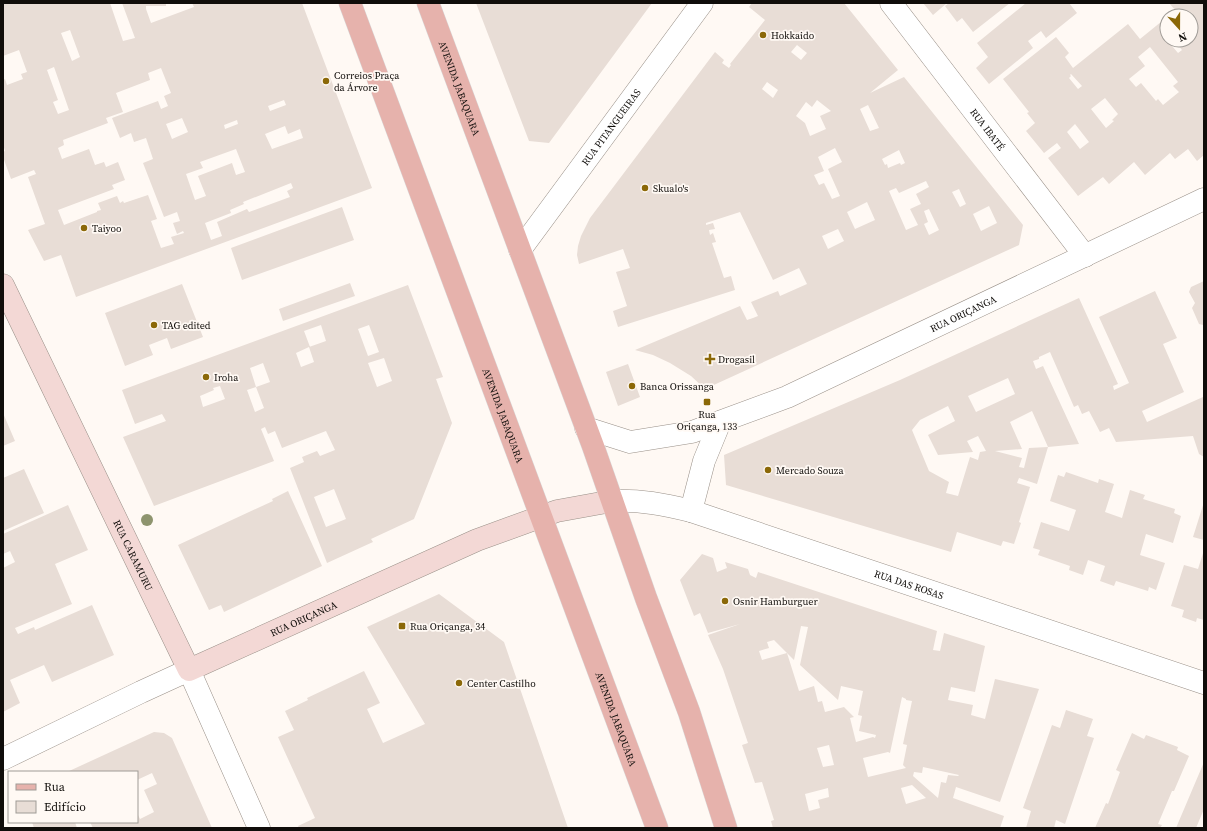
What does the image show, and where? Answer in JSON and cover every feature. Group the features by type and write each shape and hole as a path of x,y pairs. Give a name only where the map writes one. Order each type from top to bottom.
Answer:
{"main road":[{"name":"AVENIDA JABAQUARA","path":"350,3 657,828"},
{"name":"AVENIDA JABAQUARA","path":"428,3 586,428 689,712 726,828"}],"street":[{"name":"RUA PITANGUEIRAS","path":"520,250 702,3"},
{"name":"RUA IBATÉ","path":"891,3 1086,256"},
{"name":"RUA ORIÇANGA","path":"586,428 630,442 692,432 720,422 787,397 1204,199"},
{"name":"RUA CARAMURU","path":"3,285 189,670 259,828"},
{"path":"691,511 704,461 720,422"},
{"name":"RUA DAS ROSAS","path":"612,501 633,500 654,502 691,511 1204,683"},
{"name":"RUA ORIÇANGA","path":"3,759 141,692 477,540 541,516 579,506 612,501"}],"building":[{"path":"3,3 110,3 123,41 135,38 122,3 166,3 166,6 146,6 151,23 194,7 192,3 302,3 372,188 76,297 61,255 44,261 28,230 45,224 28,177 36,174 34,170 11,179 3,157 3,152 5,151 3,144 3,80 5,79 7,85 23,79 21,74 27,72 19,50 3,56","holes":["70,30 80,57 72,61 61,33","54,67 69,110 58,114 53,102 58,100 47,70","161,68 171,93 164,96 168,106 161,109 158,101 112,118 120,138 131,133 134,142 146,138 153,159 143,163 164,217 177,212 180,221 173,223 177,234 183,231 184,233 171,237 174,244 161,248 151,221 157,219 148,195 124,203 123,201 120,203 117,196 98,203 101,210 64,225 58,210 114,189 112,185 125,180 118,162 106,167 104,162 95,165 89,149 62,159 58,148 64,145 63,140 108,123 106,118 123,112 116,93 150,80 148,73","284,100 286,105 270,111 268,106","182,118 188,132 172,139 166,124","237,120 238,124 225,129 224,125","285,126 288,134 300,129 303,138 272,149 265,134","236,149 245,172 236,175 232,163 198,176 206,196 195,200 186,174 203,168 200,162","291,183 293,188 287,191 290,197 249,212 247,209 217,222 222,236 211,240 205,223 231,213 230,210 244,204 243,202"]},
{"path":"476,3 652,3 549,143 529,141"},
{"path":"752,3 844,3 898,70 870,93 904,77 1023,225 1019,245 705,389 691,376 670,363 653,355 635,350 740,306 747,320 758,316 751,302 778,291 780,296 807,284 799,268 773,280 740,212 706,223 706,225 713,223 715,229 709,230 710,235 713,233 716,242 712,243 724,278 731,276 735,290 618,327 613,311 627,306 616,272 630,268 623,249 579,264 577,255 578,246 590,218 715,52 724,60 722,63 729,68 731,65 730,64 765,20 749,7","holes":["797,45 807,53 801,60 791,52","767,82 778,90 773,98 762,89","817,100 831,111 820,116 826,129 810,136 805,123 796,116 806,102 812,107","868,105 879,128 870,131 860,109","835,148 842,162 828,169 840,196 832,199 824,183 819,185 814,175 824,171 818,157","899,150 905,163 901,165 900,163 888,168 887,164 885,165 882,159","926,181 929,187 916,194 921,204 910,209 918,225 906,230 889,191 896,188 899,193","959,189 966,204 960,207 952,192","867,202 875,220 855,229 847,212","989,206 997,223 981,231 973,214","929,209 939,230 929,235 924,224 928,222 924,211","838,229 844,241 828,249 822,236"]},
{"path":"923,3 947,3 933,15"},
{"path":"949,3 1010,3 973,32 962,18 957,22 945,6"},
{"path":"1026,3 1069,3 1077,13 1046,38 1041,31 1028,41 1033,48 989,84 976,68 988,57 977,43"},
{"path":"1169,3 1204,3 1204,155 1197,161 1188,149 1175,159 1170,153 1145,175 1134,162 1109,184 1103,177 1078,196 1048,158 1061,148 1057,143 1044,153 1026,131 1035,123 1027,113 1029,112 1003,79 1056,37 1069,53 1065,57 1073,68 1128,24 1140,39 1159,24 1159,48 1174,48 1178,53 1182,50 1180,48 1199,48 1199,8 1173,8","holes":["1150,47 1178,82 1173,86 1179,92 1163,105 1158,99 1156,101 1141,83 1136,87 1129,79 1145,66 1138,57","1071,74 1082,86 1078,89 1069,78","1105,98 1118,114 1112,120 1114,121 1106,128 1091,109","1075,124 1089,142 1080,149 1067,132"]},
{"path":"342,207 354,240 242,280 231,248"},
{"path":"1204,281 1203,325 1199,324 1192,308 1195,303 1189,292 1191,287"},
{"path":"350,283 355,296 283,321 279,309"},
{"name":"TAG edited","path":"182,284 203,337 171,349 167,338 149,345 153,355 125,366 105,313"},
{"path":"408,285 443,377 436,379 452,423 414,519 371,539 373,542 327,563 290,468 304,462 302,457 317,451 320,456 335,450 326,431 282,448 275,431 268,434 265,427 261,429 274,461 154,506 123,437 166,421 162,414 135,424 122,390","holes":["321,325 326,341 310,347 304,331","369,325 379,352 368,356 358,329","309,347 314,362 301,367 296,353","384,358 392,381 377,387 368,363","263,363 270,382 256,387 250,368","220,386 225,399 203,407 200,396 214,390 213,388","256,387 264,408 255,412 247,390","334,489 346,519 326,527 314,497"]},
{"path":"1155,291 1177,338 1163,344 1184,392 1142,411 1147,422 1203,397 1204,457 1199,454 1193,436 1116,442 1109,428 1100,432 1089,411 1082,414 1078,405 1074,407 1050,352 1033,361 1036,369 1043,366 1079,444 1048,447 1037,484 1019,478 1017,483 1030,487 1014,544 1003,541 1001,546 957,532 951,552 726,485 724,455 900,380 1079,298 1118,384 1113,386 1114,390 1129,383 1099,317","holes":["1008,378 1015,394 976,412 968,396","948,406 955,421 928,435 938,455 973,452 967,441 978,436 986,451 980,452 978,460 970,457 958,496 946,493 949,482 929,471 912,430 920,420","1032,411 1048,447 1029,448 1024,468 1019,467 1022,458 995,451 1022,449 1010,422"]},
{"path":"628,364 640,397 618,406 606,372"},
{"path":"3,413 15,441 3,446"},
{"path":"24,469 44,513 3,531 3,478"},
{"path":"1066,472 1098,483 1099,479 1114,484 1105,512 1122,518 1130,490 1145,495 1143,499 1175,509 1174,513 1181,516 1173,543 1146,534 1140,555 1165,563 1156,590 1149,587 1148,591 1116,581 1114,586 1100,581 1105,566 1088,560 1083,575 1069,570 1070,566 1038,555 1040,550 1033,548 1041,522 1069,531 1076,510 1050,501 1058,475 1064,477"},
{"path":"288,491 322,566 224,612 221,605 209,610 178,545 273,501 272,499"},
{"path":"1204,502 1204,540 1193,537"},
{"path":"68,505 88,550 55,564 72,604 15,628 18,634 34,627 35,630 92,605 114,655 52,682 44,665 10,680 20,703 3,712 3,568 15,562 10,551 3,554 3,534"},
{"path":"1204,550 1204,620 1197,618 1196,622 1182,617 1184,610 1171,606 1184,565 1198,569"},
{"path":"702,554 713,558 717,572 727,568 725,562 748,569 750,575 756,578 758,572 937,631 933,650 940,651 944,633 985,646 975,692 951,687 948,700 973,705 971,715 985,719 995,679 1039,689 1000,802 956,787 953,798 1004,816 1000,828 773,828 771,821 774,820 762,782 755,783 742,745 748,743 723,669 708,635 740,624 708,633 700,613 694,616 680,580","holes":["801,626 808,627 800,665 838,700 841,686 863,691 858,715 862,716 859,731 876,735 875,738 873,737 856,742 850,718 854,717 844,707 825,712 822,701 818,702 814,686 799,691 787,653 794,660","774,640 787,653 762,660 759,651 769,648 767,642","902,697 906,700 912,701 903,744 907,745 903,765 906,768 868,777 863,758 888,752 890,753","829,745 834,765 823,767 817,748","923,767 959,775 948,775 946,783 941,782 938,798 913,776 914,772 922,773","912,785 926,798 906,804 901,788","828,788 829,797 818,800 820,808 809,811 805,794"]},
{"path":"439,594 504,642 568,828 299,828 298,826 315,818 278,737 294,730 285,711 308,700 307,698 364,671 380,703 367,709 383,743 425,724 367,627"},
{"path":"1066,710 1093,719 1087,736 1094,738 1065,824 1056,820 1054,828 1026,828 1031,811 1023,808 1052,725 1060,728"},
{"path":"154,732 164,733 172,738 212,828 93,828 90,823 138,823 138,815 140,819 154,812 144,790 157,784 152,773 138,780 138,771 69,771"},
{"path":"1132,733 1144,739 1146,735 1178,747 1177,750 1189,756 1158,824 1162,825 1160,828 1095,828 1106,803 1108,804 1120,772 1116,770"},
{"path":"1204,762 1204,809 1196,828 1176,828"},
{"path":"32,823 75,823 77,828 34,828"}],"place":[{"name":"Hokkaido","path":"763,35"},
{"name":"Correios Praça da Árvore","path":"326,81"},
{"name":"Skualo's","path":"645,188"},
{"name":"Taiyoo","path":"84,228"},
{"name":"TAG edited","path":"154,325"},
{"name":"Drogasil","path":"710,359"},
{"name":"Iroha","path":"206,377"},
{"name":"Banca Orissanga","path":"632,386"},
{"name":"Rua Oriçanga, 133","path":"707,402"},
{"name":"Mercado Souza","path":"768,470"},
{"name":"Osnir Hamburguer","path":"725,601"},
{"name":"Rua Oriçanga, 34","path":"402,626"},
{"name":"Center Castilho","path":"459,683"}]}
